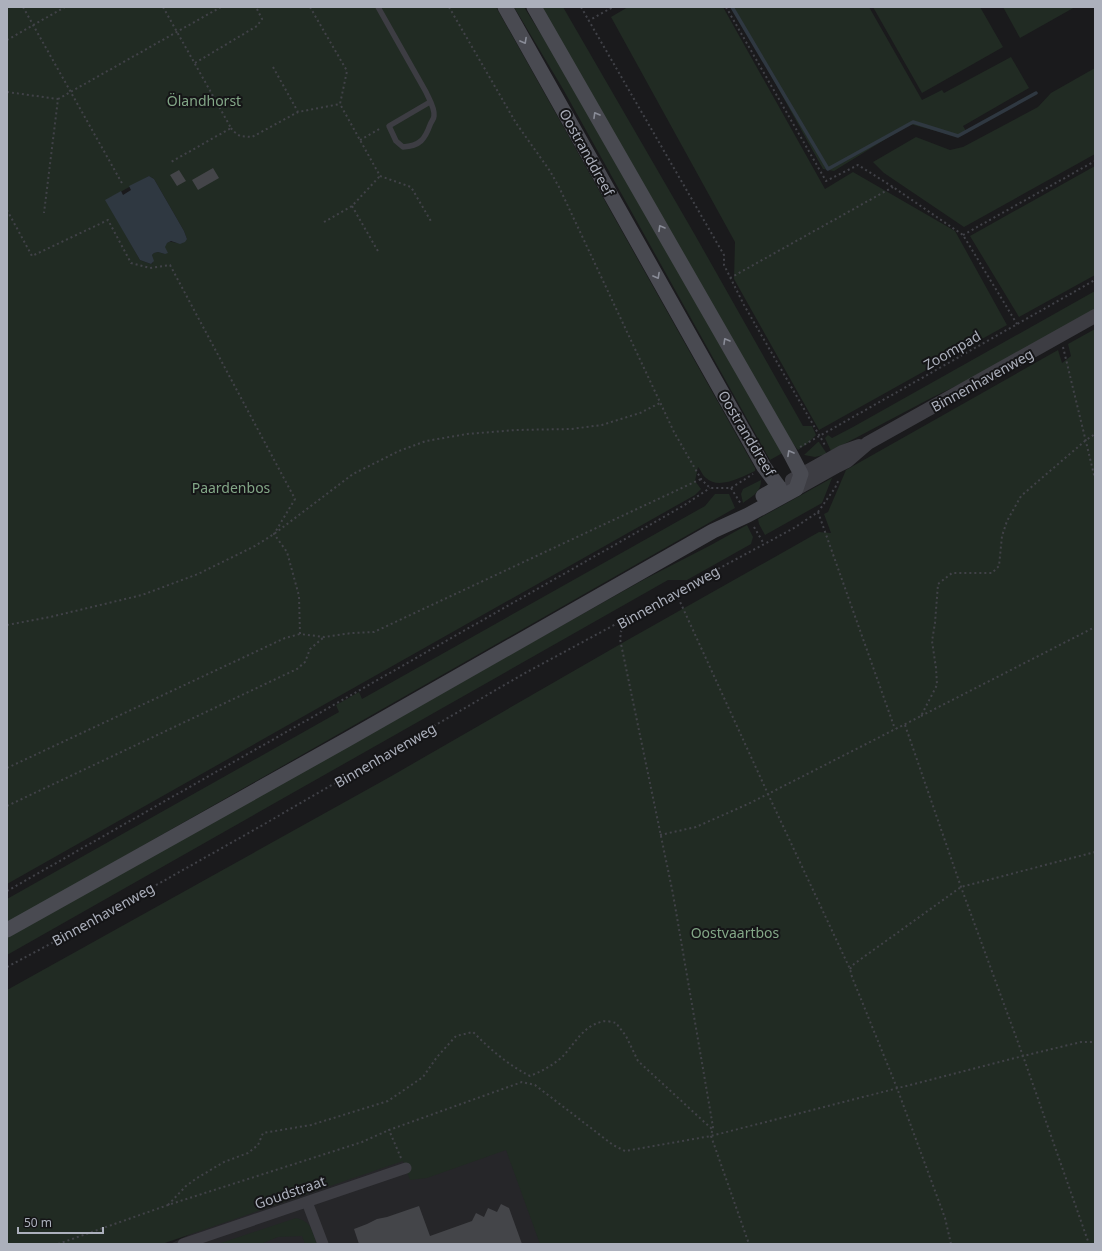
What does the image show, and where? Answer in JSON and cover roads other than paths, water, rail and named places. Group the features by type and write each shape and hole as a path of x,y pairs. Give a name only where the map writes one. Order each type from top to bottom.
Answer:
{"main road":[{"name":"Oostranddreef","path":"505,7 764,467 779,487"},
{"name":"Oostranddreef","path":"534,7 801,474"},
{"path":"796,489 801,474"},
{"name":"Binnenhavenweg","path":"713,531 736,512 779,487"},
{"name":"Binnenhavenweg","path":"7,930 713,531 748,515 796,489"}],"street":[{"name":"Binnenhavenweg","path":"779,487 842,452 868,443 1095,316"},
{"name":"Binnenhavenweg","path":"796,489 846,461 868,443"},
{"name":"Oostranddreef","path":"779,487 796,489"},
{"name":"Goudstraat","path":"183,1244 406,1168"},
{"path":"307,1202 322,1244"}],"lane":[{"path":"378,7 430,102 434,116 426,136 419,143 410,147 403,147 396,141 389,126 430,102"}],"waterway":[{"path":"732,7 828,169 913,122 958,136 1036,93"}],"park label":[{"name":"Ölandhorst","path":"204,100"},
{"name":"Paardenbos","path":"231,487"},
{"name":"Oostvaartbos","path":"735,932"}]}
